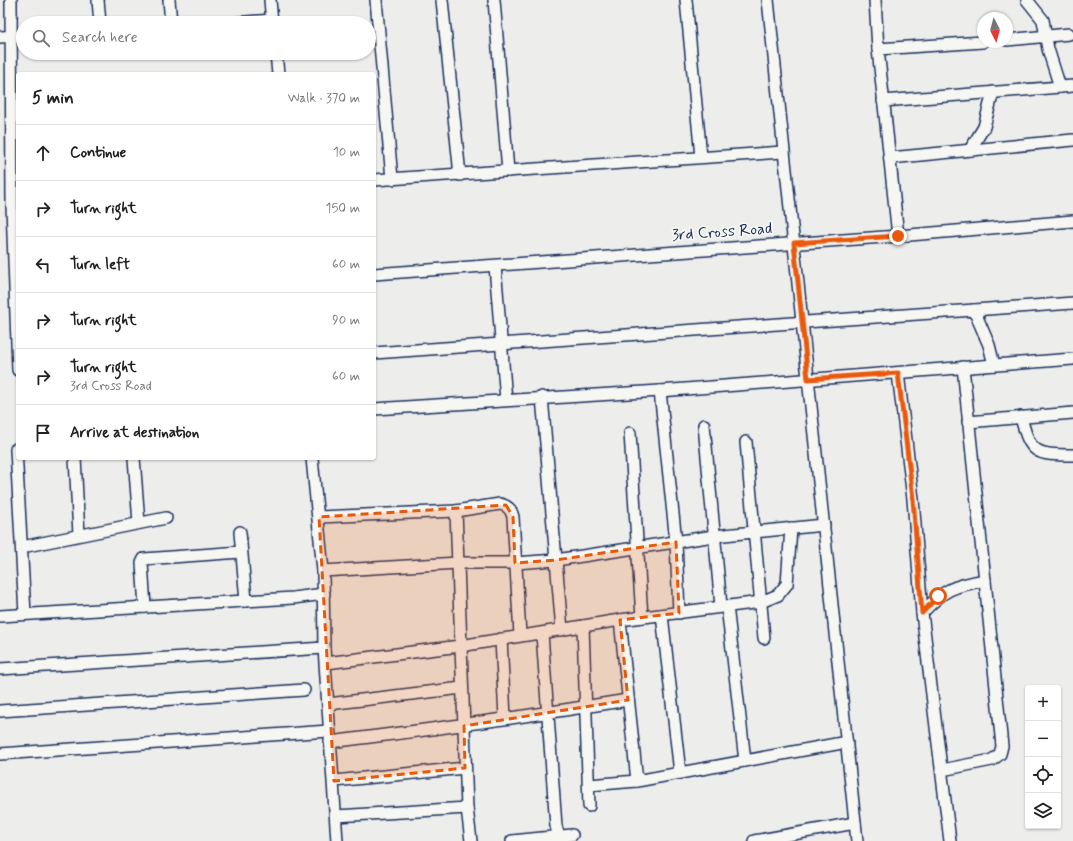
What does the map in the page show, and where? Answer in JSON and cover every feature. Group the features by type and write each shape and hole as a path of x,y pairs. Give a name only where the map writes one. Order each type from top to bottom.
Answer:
{"street":[{"path":"11,0 16,252"},
{"path":"98,0 99,16"},
{"path":"169,0 170,16"},
{"path":"270,0 272,16"},
{"path":"376,0 392,179"},
{"path":"442,0 460,175"},
{"path":"494,0 508,171"},
{"path":"686,0 701,157"},
{"path":"768,0 857,841"},
{"path":"875,0 883,101 898,236"},
{"path":"1027,0 1043,20 1051,61 1060,87"},
{"path":"1013,40 1047,38 1069,34"},
{"path":"0,37 16,36"},
{"path":"878,49 977,42"},
{"path":"277,60 278,72"},
{"path":"883,101 1073,86"},
{"path":"970,150 984,127 993,92"},
{"path":"890,158 1073,140"},
{"path":"376,180 783,152"},
{"name":"3rd Cross Road","path":"376,274 898,236 1073,221"},
{"path":"495,266 506,400"},
{"path":"376,354 1073,303"},
{"path":"974,310 989,345 994,365"},
{"path":"376,409 898,373 1073,359"},
{"path":"942,770 992,760 1000,754 1002,746 963,367"},
{"path":"898,373 913,499 922,613 950,841"},
{"path":"660,390 676,542 679,613"},
{"path":"542,397 562,630"},
{"path":"968,422 1073,413"},
{"path":"1021,417 1026,437 1030,446 1036,451 1053,455 1073,455"},
{"path":"704,425 714,536 745,761"},
{"path":"630,433 642,618"},
{"path":"746,442 764,638"},
{"path":"17,460 25,614"},
{"path":"75,460 79,535"},
{"path":"134,460 139,523"},
{"path":"312,460 319,517 323,571 324,648 329,731 334,781 336,841"},
{"path":"319,517 456,510 500,504 509,507 513,517 520,636"},
{"path":"456,510 465,768 467,808 471,841"},
{"path":"22,547 166,518"},
{"path":"323,571 458,563 515,563 556,560 714,536 824,525"},
{"path":"326,663 460,646 520,636 542,634 620,620 761,602 778,595 787,584 791,528"},
{"path":"240,532 246,601"},
{"path":"145,607 142,563 144,559 241,552"},
{"path":"922,613 938,596 950,588 985,580"},
{"path":"0,616 246,601 324,594"},
{"path":"662,615 680,773"},
{"path":"620,620 637,781"},
{"path":"583,626 589,806"},
{"path":"542,634 547,713 559,839"},
{"path":"501,639 505,718"},
{"path":"0,669 324,648"},
{"path":"328,704 462,688"},
{"path":"0,711 304,690"},
{"path":"330,742 464,726 505,718 628,700"},
{"path":"0,754 329,731"},
{"path":"589,785 637,781 847,742"},
{"path":"334,781 465,768"},
{"path":"336,816 467,808"},
{"path":"754,841 855,823"},
{"path":"512,841 559,839 572,835"}],"highlighted area":[{"path":"506,505 513,517 515,563 556,560 676,542 679,613 620,620 628,700 464,726 465,768 334,781 319,517"}],"route":[{"path":"898,236 794,243 801,323 808,379 898,373 913,499 922,613 938,596"}]}
